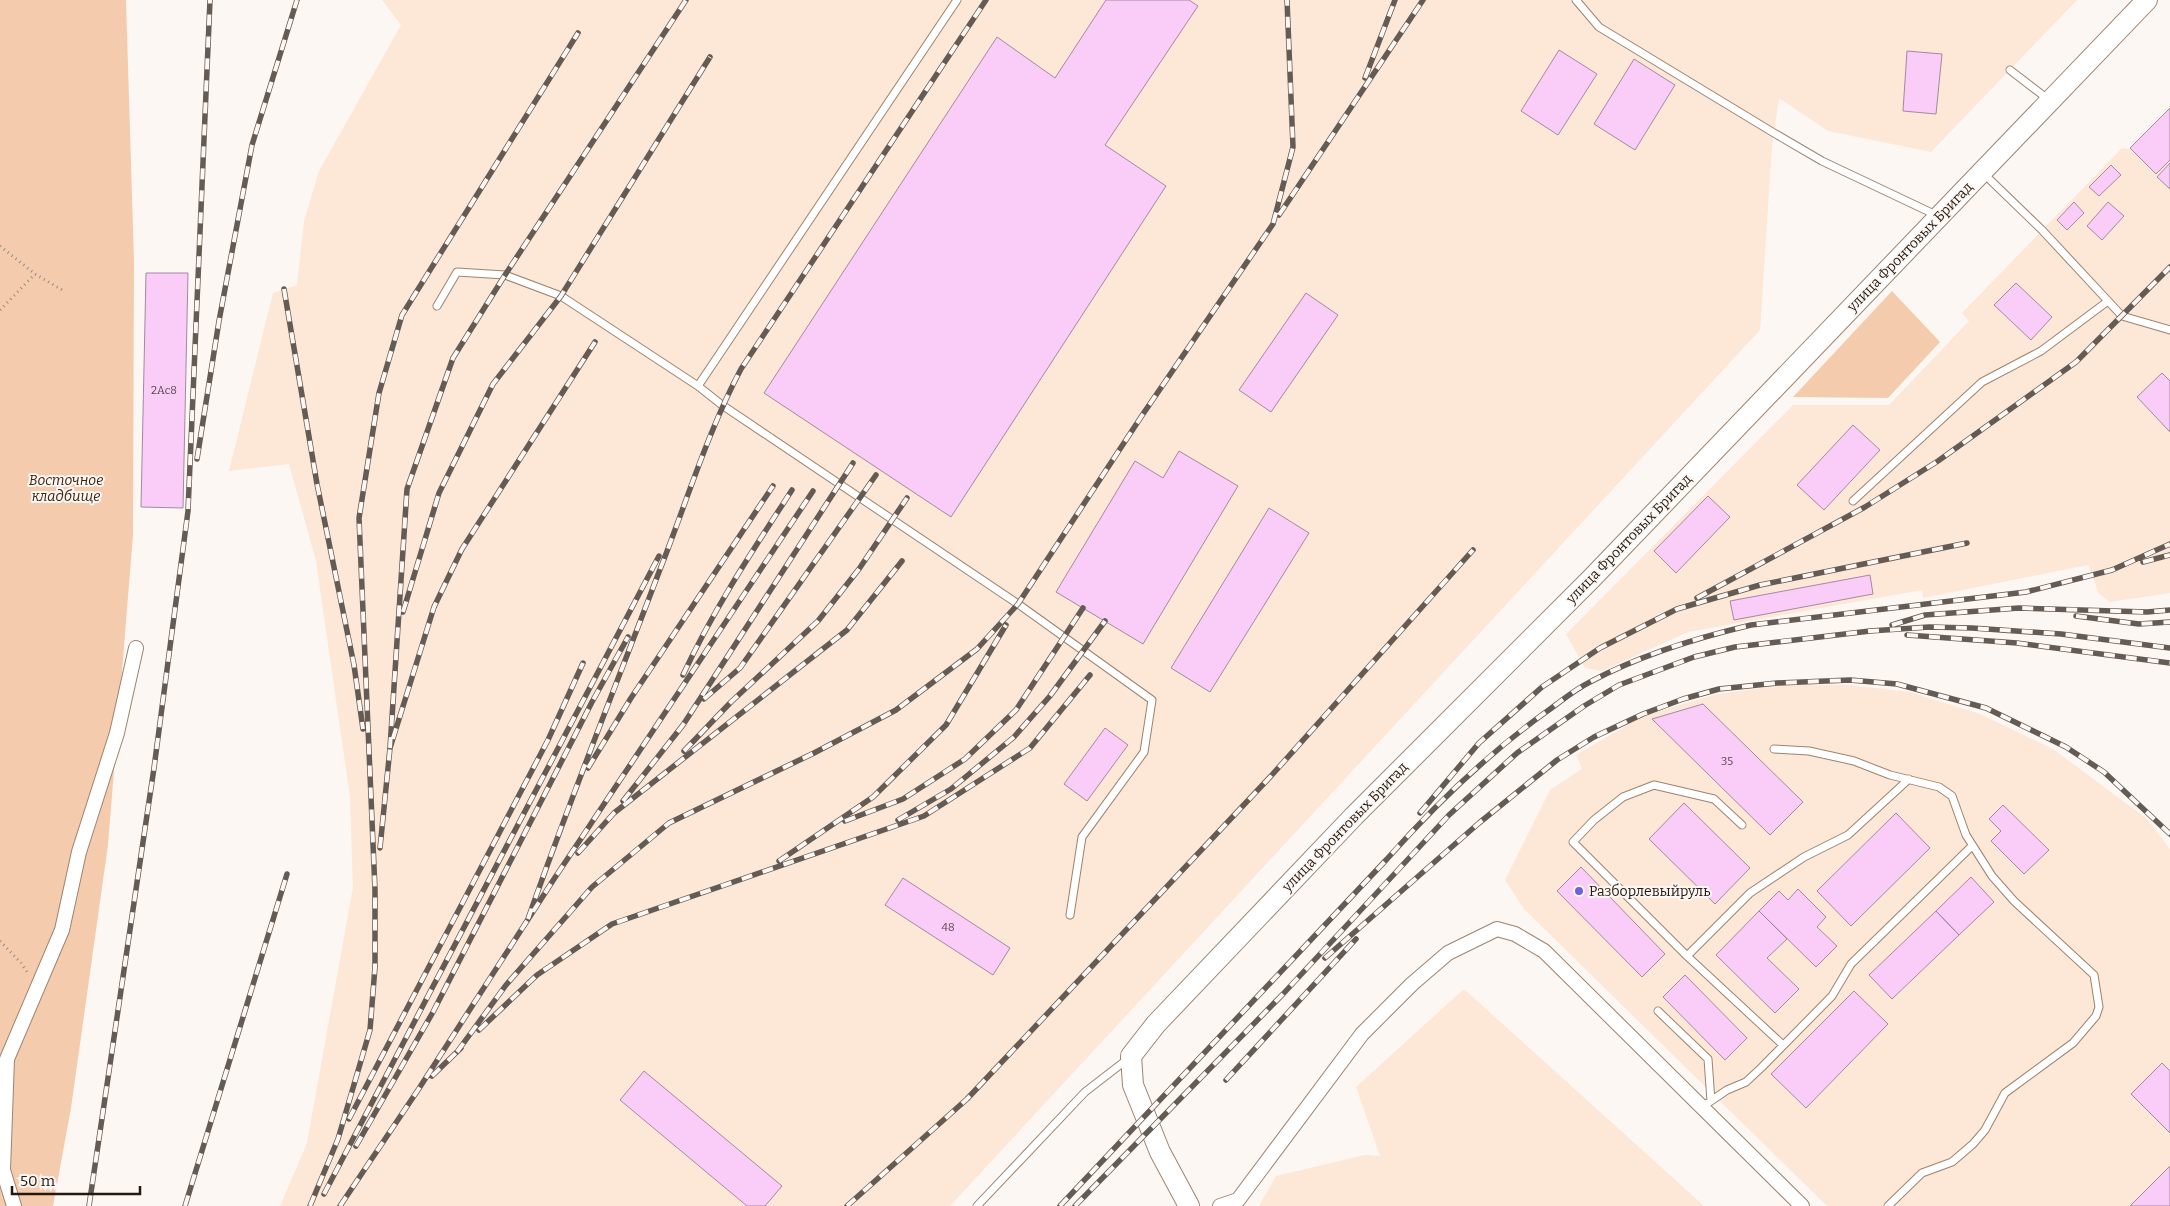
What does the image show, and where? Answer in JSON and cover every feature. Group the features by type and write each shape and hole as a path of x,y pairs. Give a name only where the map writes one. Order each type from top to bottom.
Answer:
{"main road":[{"name":"улица Фронтовых Бригад","path":"1131,1056 1156,1024 1354,816 1591,579 2147,0"},
{"path":"1131,1056 1133,1085 1160,1152 1189,1206"}],"street":[{"path":"14,1206 3,1170 7,1059 62,930 79,852 117,733 136,648"},
{"path":"1220,1206 1238,1200 1362,1034 1412,984 1448,953 1497,929 1515,934 1544,951 1706,1104 1802,1206"}],"lane":[{"path":"698,386 956,0"},
{"path":"1576,0 1599,27 1774,133 1822,161 1939,216"},
{"path":"2010,70 2051,101"},
{"path":"1982,172 2042,230 2122,316 2170,330"},
{"path":"437,306 457,272 505,275 561,296 698,386 722,405 1018,604 1152,700 1144,752 1082,837 1070,916"},
{"path":"1854,501 1982,382 2041,351 2108,301"},
{"path":"1774,749 1809,751 1854,761 1890,775 1939,787 1952,796 1966,835 1992,876 2014,901 2094,975 2099,1007 2096,1016 2073,1043 2005,1093 1985,1130 1973,1144 1952,1162 1922,1173 1888,1206"},
{"path":"1687,956 1750,893 1804,857 1848,835 1909,779"},
{"path":"1742,825 1714,799 1654,785 1622,797 1594,820 1572,842 1687,956 1784,1045"},
{"path":"1706,1104 1746,1082 1832,996 1851,964 1972,846"},
{"path":"1658,1011 1708,1059 1706,1104"},
{"path":"977,1206 1085,1092 1131,1056"}],"path":[{"path":"0,246 35,274 64,291"},
{"path":"0,310 35,274"},
{"path":"0,941 21,963 37,989"}],"shaded area":[{"path":"382,0 2077,0 1931,152 1828,131 1779,98 1772,146 1760,330 950,1206 280,1206 307,1143 353,887 350,797 316,561 289,464 229,471 273,293 297,285 304,221 319,171 401,25"},
{"path":"2170,108 2170,593 2110,602 2099,594 2088,565 1923,598 1922,590 1688,632 1602,671 1585,668 1566,634 1793,405 1889,405 1969,321 1962,313 2122,148 2131,149"},
{"path":"1783,685 1849,685 1910,692 1980,714 2053,749 2147,819 2170,849 2170,1206 1827,1206 1524,909 1505,880 1550,790 1582,769 1576,755 1643,716 1717,694"},
{"path":"1464,989 1704,1206 1259,1206 1276,1176 1365,1155 1380,1156 1356,1087"}],"green space":[{"name":"Восточное кладбище","path":"0,0 126,0 134,261 133,535 108,845 71,1108 53,1206 0,1206"},
{"path":"1892,291 1940,342 1888,398 1793,397"}],"building":[{"path":"1106,0 1189,0 1198,6 1105,145 1166,186 951,517 764,393 997,37 1055,78"},
{"path":"1559,50 1597,74 1558,135 1521,111"},
{"path":"1907,51 1942,54 1936,114 1903,111"},
{"path":"1634,59 1675,85 1635,150 1594,124"},
{"path":"2170,108 2170,160 2156,174 2130,148"},
{"path":"2170,163 2170,189 2157,177"},
{"path":"2111,165 2121,175 2099,196 2089,187"},
{"path":"2074,202 2084,213 2067,230 2057,220"},
{"path":"2108,202 2124,216 2102,240 2087,226"},
{"path":"146,273 188,273 183,508 141,507"},
{"path":"2016,283 2052,317 2031,340 1994,305"},
{"path":"1306,293 1338,315 1271,412 1239,390"},
{"path":"2162,373 2170,381 2170,432 2137,397"},
{"path":"1853,425 1880,450 1824,510 1797,485"},
{"path":"1179,451 1238,486 1143,644 1056,592 1135,461 1163,478"},
{"path":"1708,496 1730,517 1676,573 1654,551"},
{"path":"1269,508 1309,533 1210,692 1171,668"},
{"path":"1870,575 1873,594 1734,620 1730,601"},
{"path":"1703,704 1803,802 1770,835 1652,719"},
{"path":"1105,728 1128,745 1087,801 1064,784"},
{"path":"1684,803 1750,868 1715,904 1649,839"},
{"path":"2003,805 2049,850 2024,874 1991,841 2001,831 1989,819"},
{"path":"1896,813 1930,848 1851,926 1817,891"},
{"path":"1581,867 1665,954 1642,977 1557,891"},
{"path":"1971,877 1994,902 1959,935 1936,911"},
{"path":"903,878 1010,948 993,975 885,905"},
{"path":"1798,889 1826,917 1817,927 1837,946 1816,967 1759,911 1779,891 1788,900"},
{"path":"1759,911 1787,939 1767,958 1799,989 1775,1013 1716,955"},
{"path":"1936,911 1959,935 1892,999 1869,975"},
{"path":"1685,975 1747,1038 1725,1060 1663,997"},
{"path":"1854,991 1888,1024 1806,1108 1771,1074"},
{"path":"2162,1063 2170,1071 2170,1133 2131,1094"},
{"path":"644,1071 782,1186 765,1206 747,1206 620,1100"},
{"path":"2170,1166 2170,1206 2130,1206"}],"railway":[{"path":"89,1206 154,768 188,511 210,0"},
{"path":"197,459 219,321 252,145 297,0"},
{"path":"390,748 407,489 453,358 505,275 686,0"},
{"path":"528,919 697,469 729,393 741,369 986,0"},
{"path":"457,1052 506,985 592,887 669,823 814,753 896,710 977,649 1018,604 1143,414 1273,224 1293,147 1287,0"},
{"path":"1365,78 1395,0"},
{"path":"1279,215 1423,0"},
{"path":"310,1206 338,1139 370,1030 375,967 375,890 359,518 379,393 402,315 578,33"},
{"path":"403,612 439,493 493,384 561,296 710,57"},
{"path":"1697,598 1865,507 1938,461 2076,362 2170,267"},
{"path":"284,289 317,484 354,665 363,729"},
{"path":"380,848 390,748 434,607 462,549 595,342"},
{"path":"623,801 683,725 853,463"},
{"path":"704,699 740,668 876,475"},
{"path":"588,768 631,698 773,486"},
{"path":"683,675 720,604 792,490"},
{"path":"340,1206 418,1090 554,879 813,491"},
{"path":"684,751 731,702 818,621 859,569 907,498"},
{"path":"1420,813 1479,743 1542,687 1600,648 1677,609 1760,585 1967,543"},
{"path":"1060,1206 1462,781 1524,728 1584,685 1609,672 1648,656 1689,642 1751,625 2026,592 2112,570 2170,544"},
{"path":"847,1206 967,1099 1271,776 1473,550"},
{"path":"2143,562 2170,555"},
{"path":"324,1194 659,556"},
{"path":"578,853 614,813 847,630 902,561"},
{"path":"845,821 903,799 965,759 1016,710 1083,608"},
{"path":"1892,625 1925,615 2019,608 2147,612 2170,610"},
{"path":"2076,616 2139,624 2170,622"},
{"path":"898,820 951,789 1014,737 1050,696 1105,621"},
{"path":"779,861 873,797 946,725 1006,625"},
{"path":"1075,1206 1283,994 1449,815 1517,753 1584,706 1619,685 1694,657 1735,647 1870,631 1929,627 2061,634 2170,648"},
{"path":"1907,635 2017,643 2170,663"},
{"path":"356,1146 433,1012 592,702 628,637"},
{"path":"349,1119 548,740 583,663"},
{"path":"479,1030 537,975 612,924 924,816 1030,748 1090,675"},
{"path":"1325,958 1479,823 1557,760 1594,737 1643,714 1683,699 1719,689 1777,683 1850,680 1897,684 1986,708 2066,747 2104,772 2170,834"},
{"path":"185,1206 287,874"},
{"path":"1226,1080 1356,939"},
{"path":"432,1076 461,1048"}],"place":[{"name":"Разборлевыйруль","path":"1579,891"}]}
